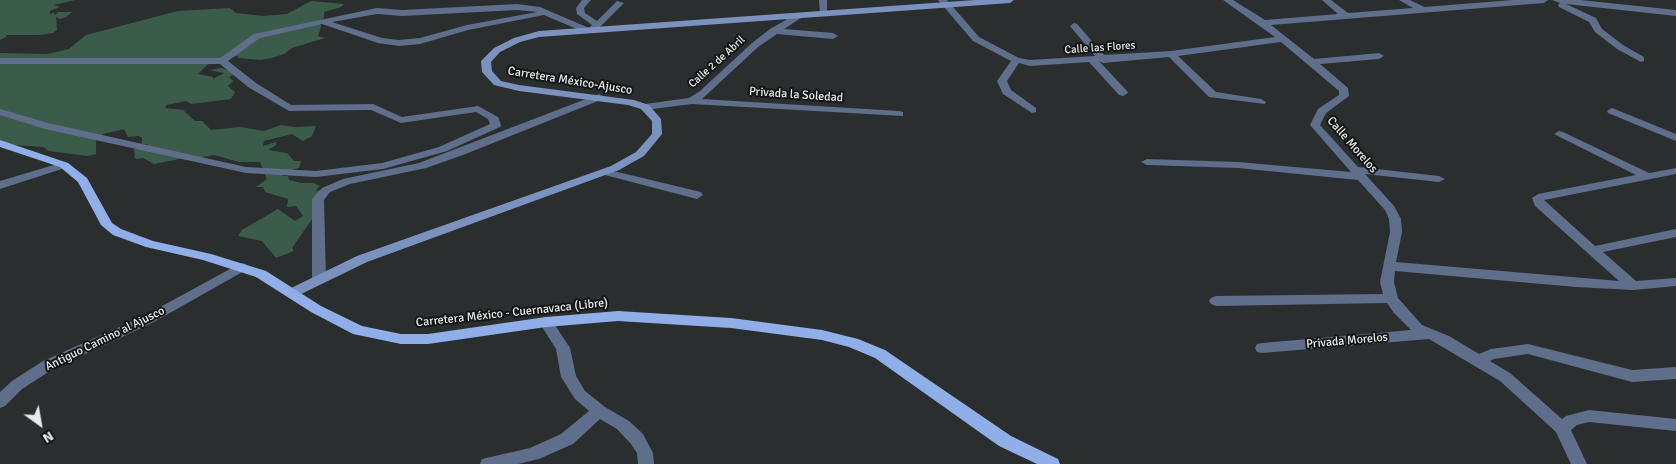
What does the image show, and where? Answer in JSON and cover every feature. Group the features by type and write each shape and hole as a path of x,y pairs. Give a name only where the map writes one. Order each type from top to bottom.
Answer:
{"main road":[{"name":"Carretera México-Ajusco","path":"292,293 371,255 605,172 640,154 657,134 657,121 645,107 630,102 519,88 498,83 487,72 486,61 497,50 517,40 539,34 592,28 798,16 944,2 1010,0"},
{"name":"Carretera México - Cuernavaca (Libre)","path":"1,144 64,165 83,180 107,225 116,232 150,244 241,267 261,274 316,309 358,330 401,339 456,337 546,322 618,316 651,317 822,334 880,354 908,371 1005,441 1052,464"}],"street":[{"path":"587,0 580,8 581,14 592,28"},
{"path":"824,0 824,14"},
{"name":"Calle Morelos","path":"1227,0 1263,23 1344,90 1344,96 1322,111 1315,125 1390,209 1395,219 1396,232 1392,246 1388,282 1391,298"},
{"path":"1326,0 1342,11 1347,17"},
{"path":"1403,0 1424,11"},
{"path":"1263,23 1544,0"},
{"path":"1551,0 1593,20 1598,30 1620,47 1641,58"},
{"path":"1556,0 1676,13"},
{"name":"Calle las Flores","path":"944,2 976,39 1016,60 1030,63 1171,54 1282,39"},
{"path":"592,28 620,3"},
{"path":"0,60 222,61 257,36 377,11 402,13 517,7 546,13 592,28"},
{"path":"323,22 381,41 399,43 420,41 467,28 546,13"},
{"name":"Calle 2 de Abril","path":"645,107 692,101 704,93 755,45 773,31 798,16"},
{"path":"1074,26 1122,93"},
{"path":"773,31 833,36"},
{"path":"1171,54 1213,95 1222,98 1260,102"},
{"path":"1312,62 1379,56"},
{"path":"1016,60 1002,81 1007,92 1032,110"},
{"path":"0,112 45,126 246,170 316,174 382,166 443,149 496,125 493,117 478,109 401,120 373,107 289,108 252,85 222,61"},
{"path":"319,279 318,199 326,190 347,182 422,166 599,98"},
{"name":"Privada la Soledad","path":"692,101 899,114"},
{"path":"1612,111 1676,138"},
{"path":"1559,134 1649,177"},
{"path":"1147,162 1439,179"},
{"path":"0,184 64,165"},
{"path":"1633,286 1539,204 1538,198 1676,171"},
{"path":"605,172 697,195"},
{"path":"1594,250 1676,233"},
{"path":"1390,266 1521,280 1633,286 1676,282"},
{"name":"Antiguo Camino al Ajusco","path":"0,402 17,386 48,365 147,320 241,267"},
{"path":"1216,301 1391,298 1399,310 1417,328 1431,334 1505,377 1562,428 1579,464"},
{"path":"546,322 563,348 569,377 580,395 599,411 624,426 637,439 645,453 646,464"},
{"name":"Privada Morelos","path":"1262,348 1431,334"},
{"path":"1479,361 1491,354 1528,349 1632,376 1676,373"},
{"path":"488,464 533,454 567,439 599,411"},
{"path":"1562,428 1572,420 1590,416 1676,425"}],"green space":[{"path":"0,0 75,0 54,5 60,7 50,11 50,15 53,12 55,15 58,12 72,12 60,19 56,17 57,30 53,33 6,35 6,37 0,40"},
{"path":"311,1 344,4 341,7 324,12 324,19 320,20 321,27 318,36 325,38 292,48 284,54 272,58 261,60 238,58 238,56 226,57 207,65 198,74 213,77 213,79 224,73 209,70 221,68 236,73 229,77 233,81 228,86 235,92 231,99 191,104 186,101 166,105 165,108 183,110 195,121 202,121 211,130 240,127 264,131 281,125 295,127 316,126 312,136 303,141 292,134 264,141 263,146 276,142 276,145 268,150 287,153 294,161 301,161 299,168 288,171 282,176 288,176 289,180 313,183 320,186 315,191 327,189 319,209 292,248 294,251 276,258 262,241 238,236 242,230 278,209 295,221 303,216 296,206 287,207 288,199 265,192 263,187 256,187 267,179 260,162 239,162 214,155 154,164 143,158 135,159 134,149 149,144 142,144 142,138 139,136 128,137 124,129 103,134 96,138 96,154 87,156 49,151 43,147 0,144 0,53 48,54 69,49 86,35 178,11 230,8 236,13 263,16 287,14"}]}
